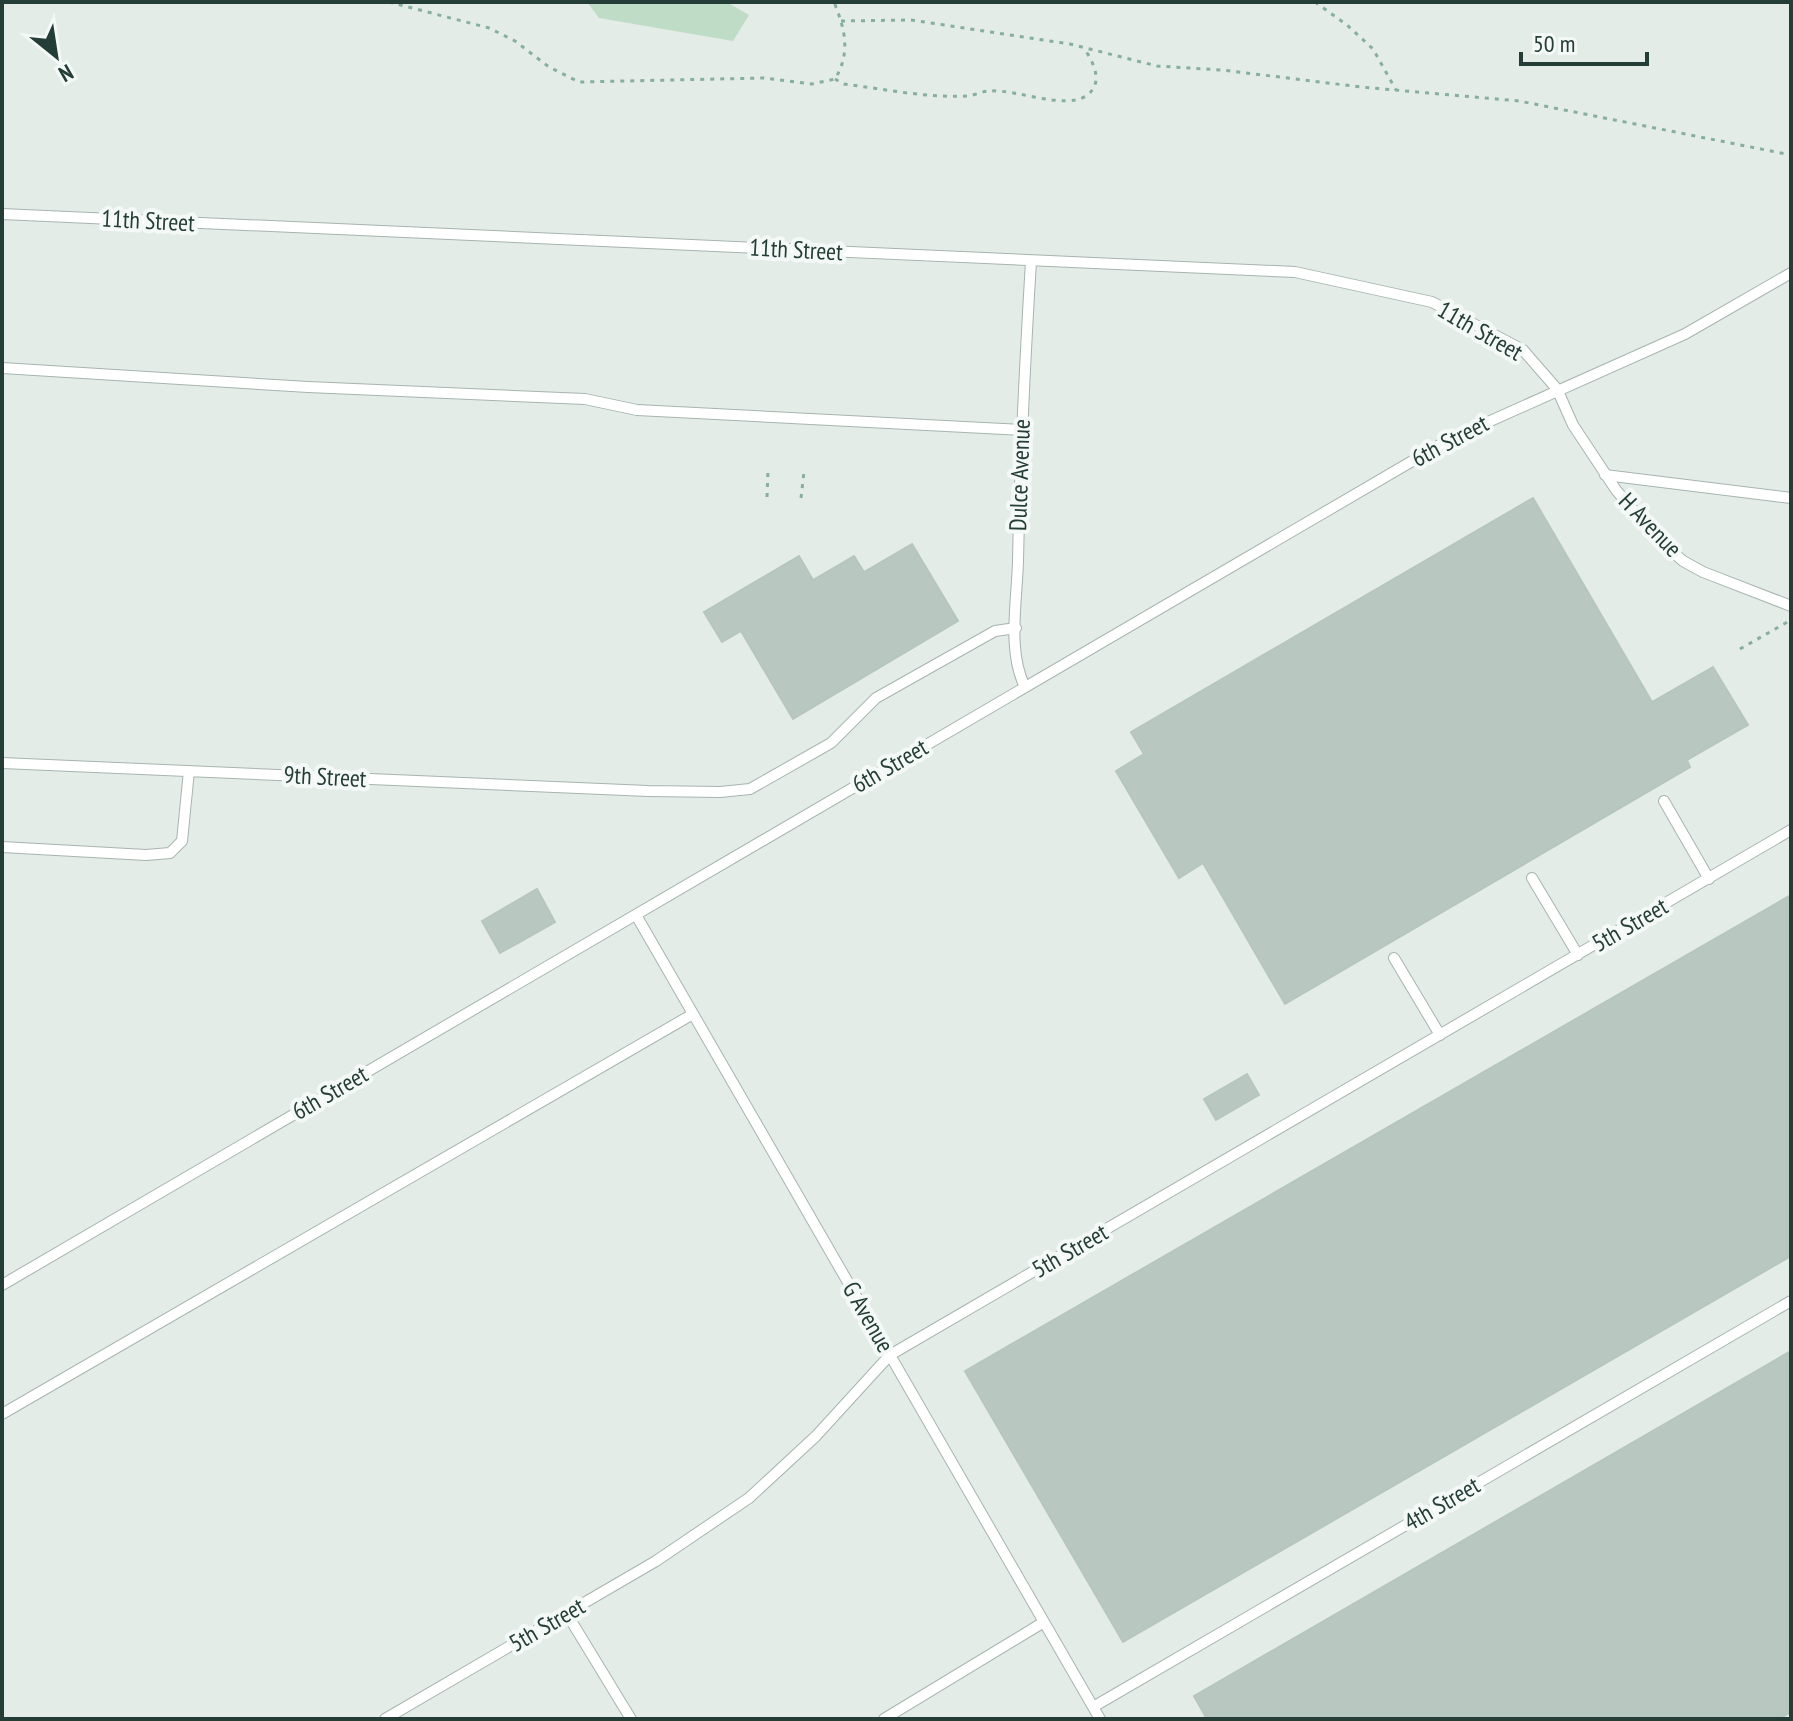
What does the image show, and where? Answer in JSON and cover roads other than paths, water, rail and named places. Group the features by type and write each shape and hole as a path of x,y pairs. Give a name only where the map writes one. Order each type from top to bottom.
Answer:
{"lane":[{"name":"11th Street","path":"2,214 1295,272 1432,302 1523,350 1557,389"},
{"name":"Dulce Avenue","path":"1025,687 1016,669 1016,628 1021,430 1031,261"},
{"name":"6th Street","path":"2,1285 1450,439 1685,334 1791,273"},
{"path":"2,368 308,387 585,399 637,410 1021,430"},
{"name":"H Avenue","path":"1557,389 1573,425 1605,475 1647,528 1683,561 1703,572 1791,606"},
{"path":"1605,475 1791,498"},
{"name":"9th Street","path":"2,763 648,791 720,792 750,789 831,743 876,698 995,631 1016,628"},
{"path":"2,847 146,855 170,853 182,841 189,771"},
{"path":"1664,801 1709,879"},
{"name":"5th Street","path":"385,1719 656,1561 749,1498 816,1436 890,1355 1791,830"},
{"path":"1532,878 1578,955"},
{"name":"G Avenue","path":"636,915 1100,1719"},
{"path":"1394,958 1440,1035"},
{"path":"2,1414 693,1014"},
{"name":"4th Street","path":"1093,1707 1791,1301"},
{"path":"567,1614 631,1719"},
{"path":"884,1719 1044,1622"}]}
